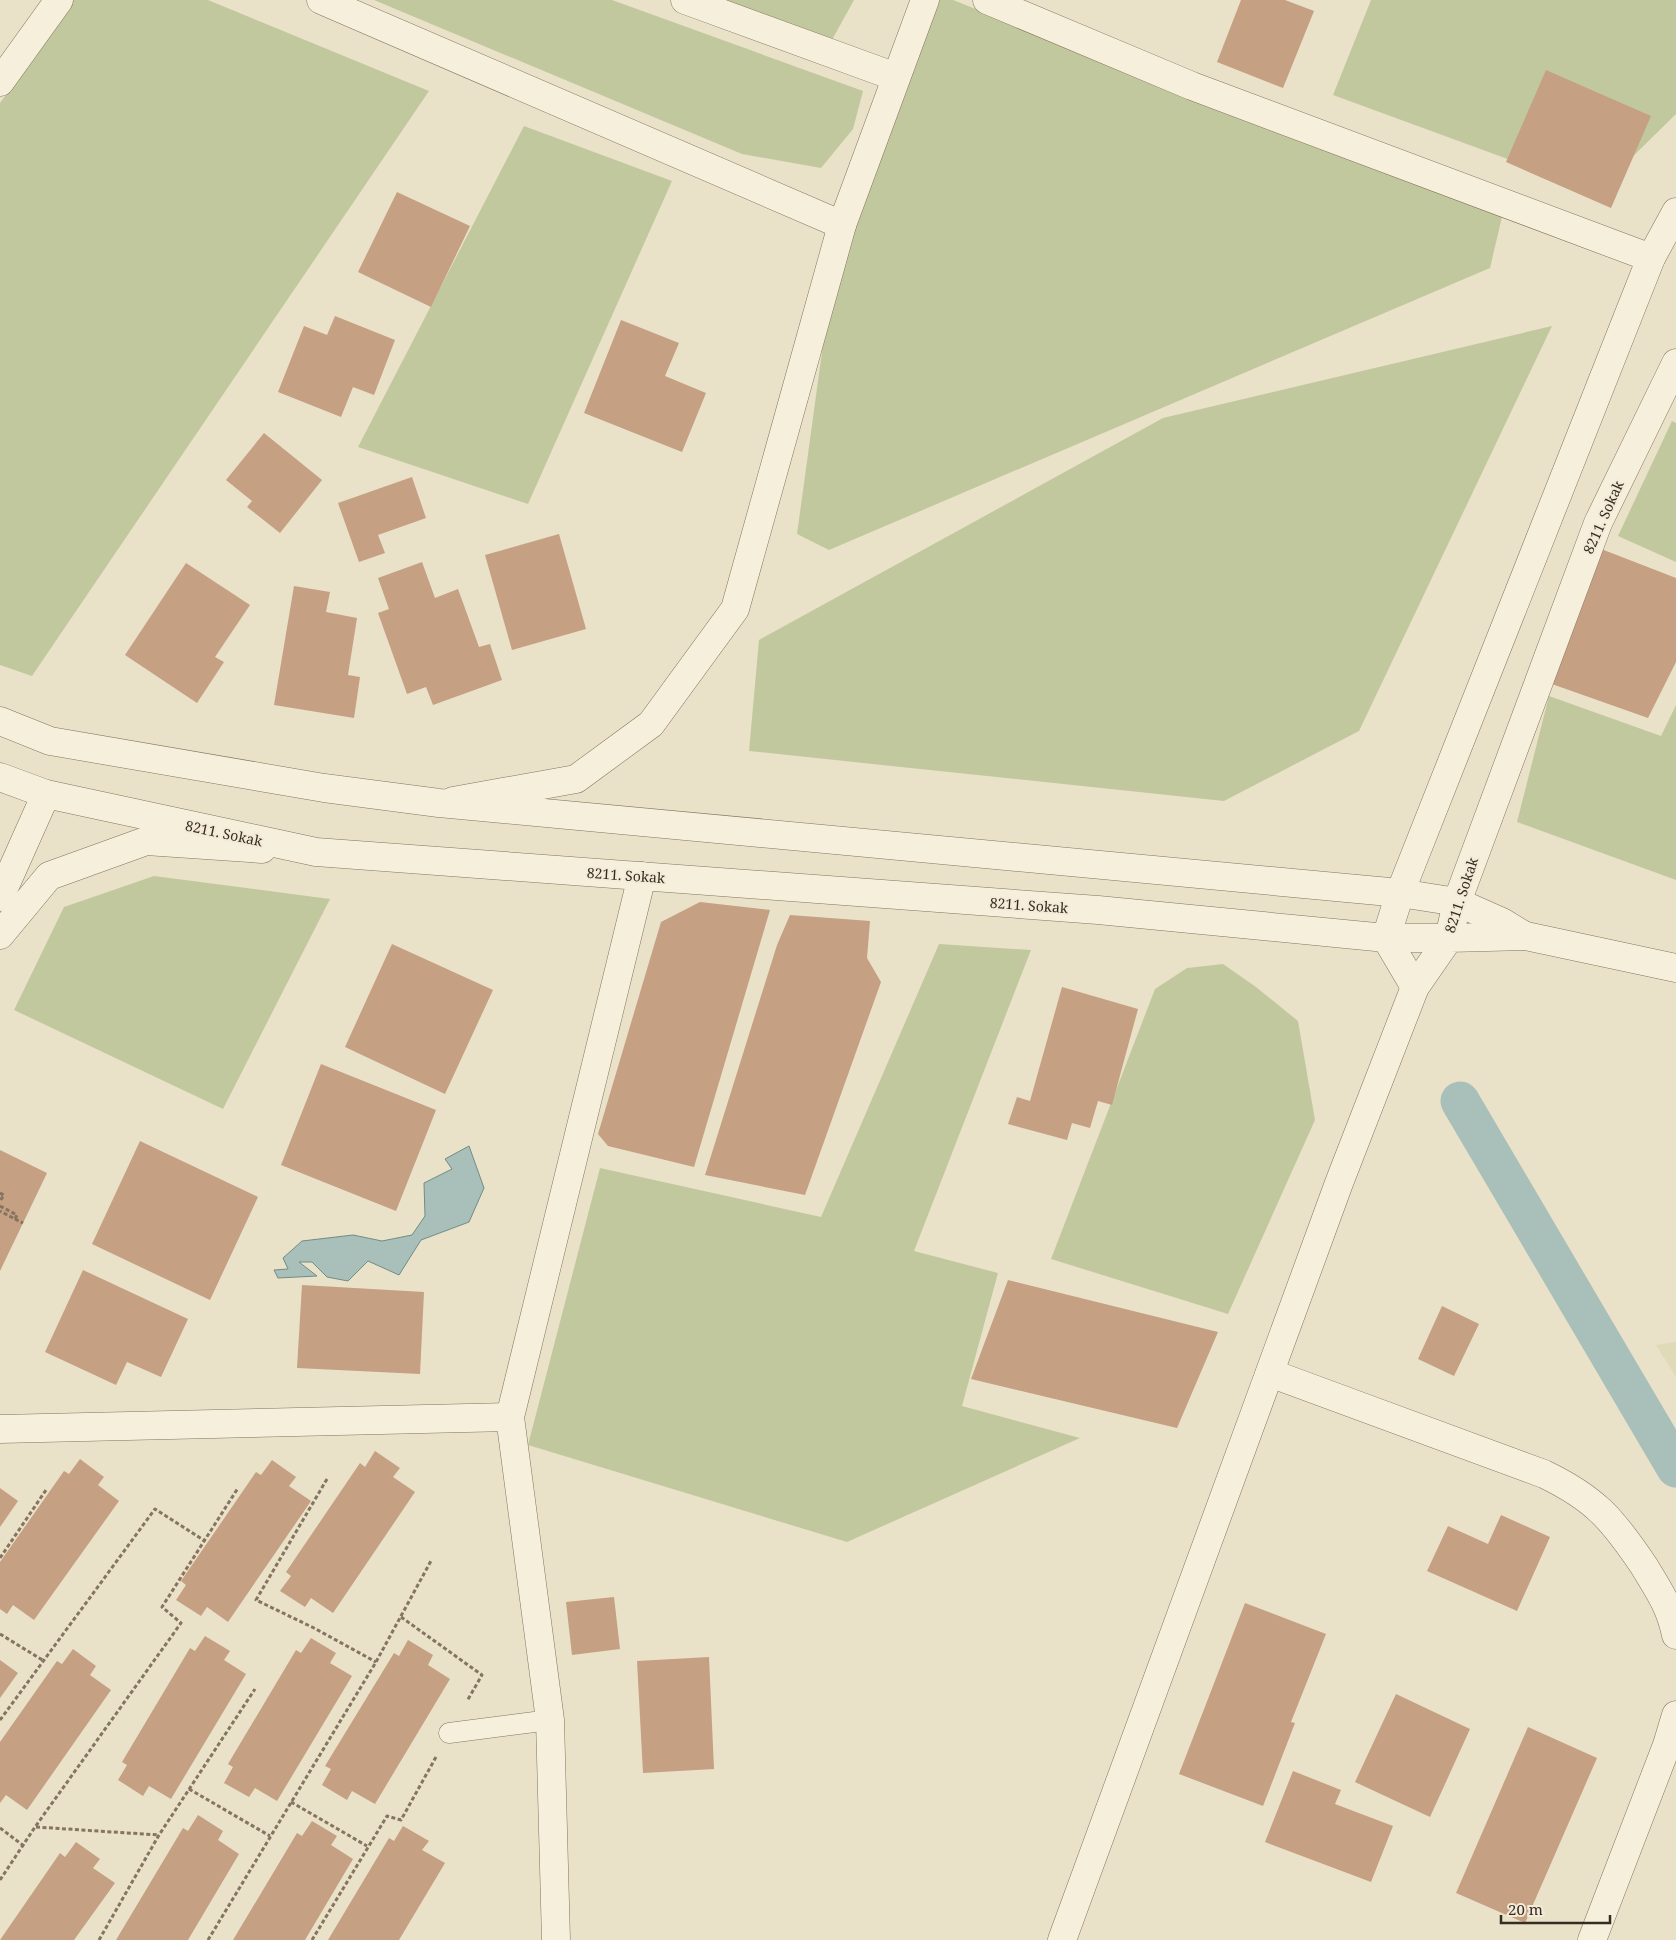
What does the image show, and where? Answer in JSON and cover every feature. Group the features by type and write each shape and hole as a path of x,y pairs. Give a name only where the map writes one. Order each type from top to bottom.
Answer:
{"street":[{"path":"0,82 59,0"},
{"path":"321,0 842,225"},
{"path":"686,0 896,77"},
{"path":"439,803 576,778 651,724 735,609 842,225 925,0"},
{"path":"987,0 1192,86 1651,258"},
{"path":"1415,988 1386,938 1400,893 1651,258 1676,212"},
{"name":"8211. Sokak","path":"0,777 46,794 316,852 1098,910 1386,938 1449,938 1457,902 1598,523 1672,380"},
{"path":"0,721 50,741 324,788 439,803 1400,893 1457,902 1502,922 1526,936"},
{"path":"0,897 46,794"},
{"path":"0,935 49,876 146,842 316,852"},
{"path":"556,1940 550,1720 510,1417 642,876"},
{"path":"1062,1940 1339,1183 1415,988 1449,938 1526,936 1676,968"},
{"path":"1270,1373 1544,1474 1569,1486 1601,1511 1620,1530 1666,1600 1676,1635"},
{"path":"0,1429 510,1417"},
{"path":"1592,1940 1668,1745 1676,1715"}],"lane":[{"path":"449,1733 550,1720"}],"path":[{"path":"0,1193 4,1196 0,1201"},
{"path":"0,1206 17,1215 15,1218"},
{"path":"0,1211 22,1223"},
{"path":"327,1479 256,1600 314,1628 376,1662"},
{"path":"0,1880 35,1827 180,1623 162,1607 238,1488"},
{"path":"0,1558 46,1490"},
{"path":"0,1720 155,1509 204,1541"},
{"path":"208,1940 376,1662 432,1559"},
{"path":"0,1634 44,1661"},
{"path":"99,1940 159,1835 255,1689"},
{"path":"188,1789 270,1836"},
{"path":"291,1802 368,1846 312,1940"},
{"path":"35,1827 159,1835"},
{"path":"0,1828 24,1846"}],"shaded area":[{"path":"1676,1342 1676,1377 1656,1345"}],"green space":[{"path":"73,0 208,0 429,91 32,676 0,665 0,103"},
{"path":"374,0 612,0 863,91 853,129 821,168 742,154"},
{"path":"711,0 854,0 828,47"},
{"path":"925,0 953,0 1502,217 1490,268 829,550 797,534 826,323"},
{"path":"1371,0 1676,0 1676,114 1617,172 1581,186 1333,95"},
{"path":"524,126 672,181 528,504 358,447"},
{"path":"1552,326 1359,731 1224,801 749,751 759,640 1163,418"},
{"path":"1672,421 1676,423 1676,562 1618,536"},
{"path":"1549,696 1661,736 1676,705 1676,880 1517,822"},
{"path":"154,876 330,899 223,1109 14,1010 64,907"},
{"path":"939,944 1031,950 914,1251 998,1273 962,1406 1080,1438 847,1542 528,1445 600,1168 821,1217"},
{"path":"1223,964 1256,987 1298,1021 1315,1120 1228,1314 1051,1259 1155,989 1187,968"}],"water":[{"path":"469,1146 484,1188 469,1222 421,1240 399,1275 368,1261 348,1281 327,1277 312,1262 299,1262 317,1276 278,1278 274,1270 288,1269 283,1258 302,1241 353,1235 382,1241 412,1235 425,1216 424,1183 452,1169 445,1159"}],"building":[{"path":"1241,0 1285,0 1314,11 1283,88 1217,62"},
{"path":"1546,70 1651,116 1611,208 1506,162"},
{"path":"397,192 470,226 431,307 358,272"},
{"path":"335,316 395,340 374,395 353,387 341,417 278,392 304,326 327,335"},
{"path":"621,320 679,343 665,376 706,393 682,452 584,413"},
{"path":"264,433 322,480 280,533 247,507 252,501 226,480"},
{"path":"412,477 426,518 378,535 385,553 359,562 338,503"},
{"path":"559,534 586,629 512,650 485,555"},
{"path":"1596,547 1676,578 1676,662 1648,718 1549,683"},
{"path":"422,562 435,598 458,589 479,647 490,644 502,680 433,705 426,687 407,694 378,613 389,609 378,578"},
{"path":"186,563 250,605 215,657 224,662 197,703 125,655"},
{"path":"294,586 330,592 326,612 357,618 348,675 360,677 354,718 274,705"},
{"path":"700,902 770,910 694,1167 608,1146 598,1134 661,922"},
{"path":"790,915 870,921 867,958 881,982 805,1195 705,1175 777,945"},
{"path":"392,944 493,990 445,1094 345,1047"},
{"path":"1062,987 1138,1009 1112,1105 1098,1101 1090,1128 1072,1123 1067,1140 1008,1124 1017,1097 1030,1101"},
{"path":"321,1064 436,1110 396,1211 281,1165"},
{"path":"140,1141 258,1197 210,1300 92,1244"},
{"path":"0,1150 47,1173 0,1271"},
{"path":"83,1270 188,1319 161,1377 127,1362 116,1385 45,1352"},
{"path":"1008,1280 1218,1332 1177,1428 971,1379"},
{"path":"302,1285 424,1292 420,1374 297,1368"},
{"path":"1442,1306 1479,1324 1454,1376 1418,1359"},
{"path":"375,1451 400,1468 393,1477 415,1492 333,1613 311,1598 305,1607 280,1591 291,1576 286,1572 360,1463 365,1467"},
{"path":"80,1459 104,1477 98,1485 119,1501 34,1620 13,1605 7,1614 0,1609 0,1562 64,1471 69,1474"},
{"path":"272,1460 296,1477 289,1486 311,1501 228,1622 207,1607 201,1616 176,1600 186,1585 181,1581 256,1472 261,1475"},
{"path":"0,1488 18,1501 0,1527"},
{"path":"1501,1515 1550,1537 1517,1611 1427,1571 1448,1526 1488,1544"},
{"path":"614,1597 620,1649 572,1655 566,1602"},
{"path":"1245,1603 1326,1634 1291,1722 1295,1723 1263,1806 1179,1774"},
{"path":"205,1636 230,1651 224,1660 246,1674 171,1799 149,1786 143,1796 118,1780 127,1765 122,1762 190,1648 195,1651"},
{"path":"311,1638 336,1653 330,1663 352,1676 277,1801 255,1788 249,1797 224,1783 233,1767 228,1764 296,1650 301,1653"},
{"path":"408,1640 433,1655 428,1665 450,1679 375,1804 352,1791 347,1800 322,1785 331,1769 325,1766 394,1653 399,1656"},
{"path":"73,1649 96,1666 90,1675 111,1690 27,1810 6,1795 0,1803 0,1742 57,1661 62,1664"},
{"path":"709,1657 714,1769 643,1773 637,1661"},
{"path":"0,1660 18,1673 0,1698"},
{"path":"1396,1694 1470,1729 1430,1817 1355,1782"},
{"path":"1528,1727 1597,1758 1525,1923 1456,1893"},
{"path":"1293,1771 1341,1790 1335,1804 1393,1826 1371,1882 1265,1842"},
{"path":"198,1815 223,1831 218,1840 239,1854 188,1940 116,1940 183,1828 188,1831"},
{"path":"312,1821 337,1836 331,1845 353,1859 305,1940 233,1940 297,1833 302,1836"},
{"path":"403,1826 429,1841 422,1850 445,1863 399,1940 328,1940 389,1838 394,1841"},
{"path":"76,1842 100,1859 93,1868 115,1883 74,1940 0,1940 60,1853 65,1857"}],"waterway":[{"path":"1460,1101 1676,1468"}]}
